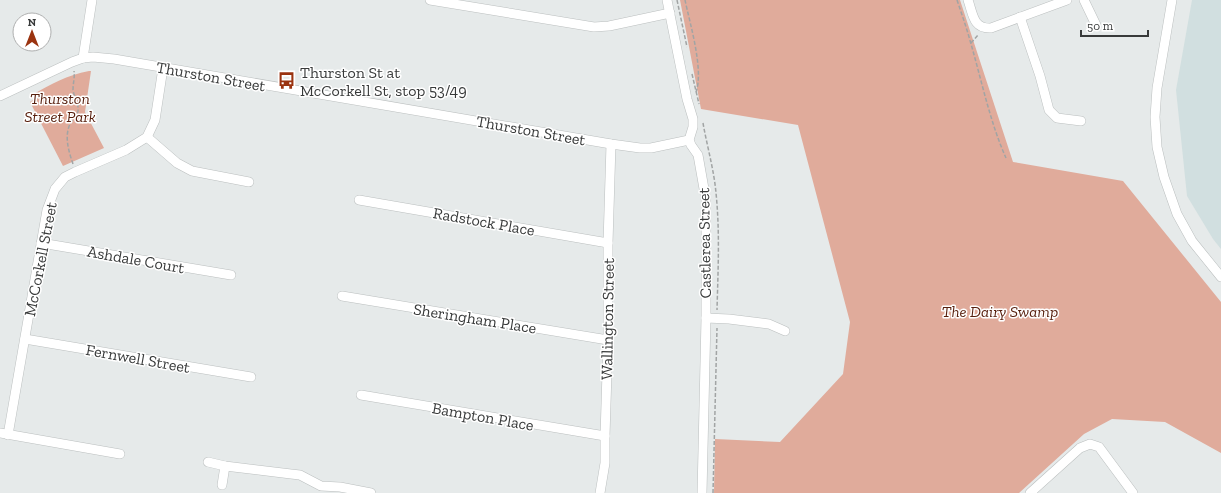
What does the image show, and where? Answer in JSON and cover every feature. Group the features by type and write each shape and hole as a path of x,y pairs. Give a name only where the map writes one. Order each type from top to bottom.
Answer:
{"street":[{"path":"83,58 92,0"},
{"path":"430,0 594,27 609,26 670,13"},
{"path":"667,0 687,99 693,119 693,127 689,140"},
{"path":"968,0 975,21 978,26 983,28 991,28 1067,0"},
{"path":"1084,0 1096,25"},
{"path":"1172,0 1157,88 1155,117 1157,146 1164,177 1177,214 1192,241 1221,277"},
{"path":"1020,17 1040,76 1049,110 1057,118 1081,121"},
{"name":"Thurston Street","path":"1,93 59,67 83,58 93,57 114,59 611,144 651,148 689,140"},
{"path":"163,68 155,120 147,137 177,163 192,171 249,182"},
{"name":"McCorkell Street","path":"4,434 25,339 47,210 55,189 66,177 126,150 147,137"},
{"name":"Castlerea Street","path":"689,140 698,156 706,200 706,318 702,493"},
{"name":"Wallington Street","path":"600,493 605,463 611,144"},
{"name":"Radstock Place","path":"359,200 608,243"},
{"name":"Ashdale Court","path":"41,243 231,275"},
{"name":"Sheringham Place","path":"342,296 608,340"},
{"path":"706,318 769,324 785,331"},
{"name":"Fernwell Street","path":"25,339 251,377"},
{"name":"Bampton Place","path":"361,395 605,436"},
{"path":"4,434 120,454"},
{"path":"1030,493 1080,448 1090,444 1099,447 1133,493"},
{"path":"208,462 225,466 300,475 321,486 340,487 371,493"},
{"path":"222,485 225,466"}],"path":[{"path":"678,0 688,54"},
{"path":"685,0 696,52 699,76 696,93"},
{"path":"957,0 1002,150 1006,158"},
{"path":"971,43 983,28"},
{"path":"74,71 73,90 78,103 78,112 70,123 67,141 75,172"},
{"path":"692,74 699,108"},
{"path":"702,123 706,138"}],"shaded area":[{"path":"1192,0 1221,0 1221,249 1213,239 1187,196 1176,90"}],"green space":[{"name":"The Dairy Swamp","path":"680,0 960,0 1013,162 1123,181 1221,302 1221,453 1165,422 1112,419 1084,434 1019,493 714,493 715,439 780,442 843,374 850,322 798,125 701,109"},
{"name":"Thurston Street Park","path":"91,71 85,112 104,148 63,166 30,102 34,99 32,95 59,80"}],"place":[{"name":"Thurston St at McCorkell St, stop 53/49","path":"287,81"}]}
